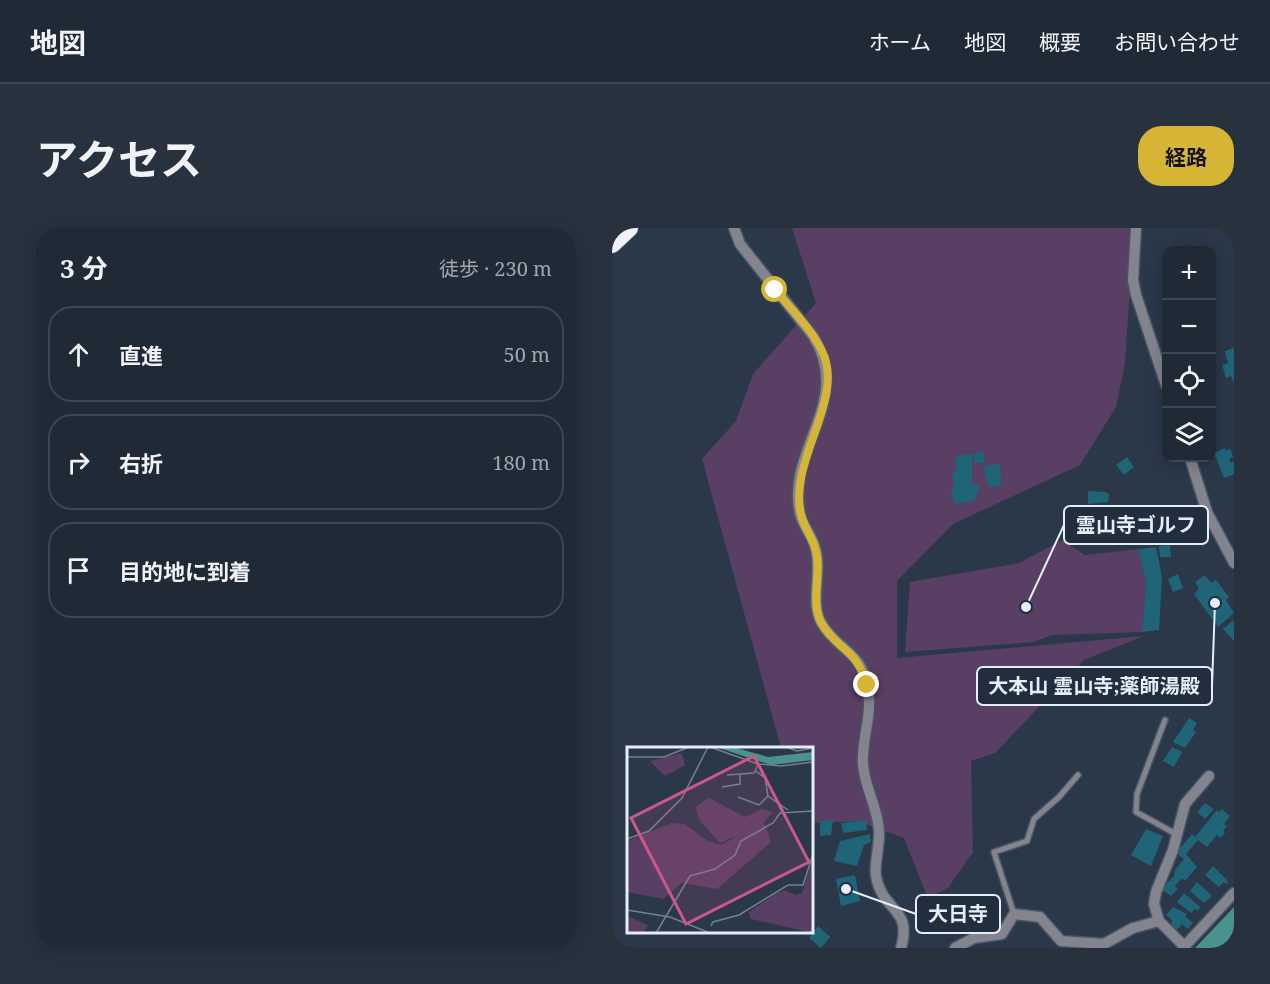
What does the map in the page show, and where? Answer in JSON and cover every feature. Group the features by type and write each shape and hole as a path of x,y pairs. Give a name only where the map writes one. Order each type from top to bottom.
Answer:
{"highway":[{"path":"612,244 629,228"}],"street":[{"path":"734,228 740,244 813,336 823,352 827,366 822,409 799,478 798,498 801,515 815,548 820,622 830,635 853,654 862,668 867,685 870,718 862,757 879,832 875,873 879,891 903,918 906,932 901,948"},
{"path":"1136,228 1133,280 1162,370"},
{"path":"1191,462 1207,512 1234,563"},
{"path":"1209,776 1185,804 1173,850 1156,892 1154,904 1159,921 1183,947 1234,893"},
{"path":"954,948 974,938 1002,934 1014,914 1040,917 1061,941 1104,944 1133,928 1159,921"}],"lane":[{"path":"1165,720 1137,794 1136,812 1176,834"},
{"path":"1014,914 994,852 1027,841 1034,819 1059,797 1078,775"}],"shaded area":[{"path":"792,228 1134,228 1125,363 1116,407 1080,465 953,524 897,581 897,658 1144,636 1084,660 995,753 971,761 973,852 948,888 928,899 904,838 857,821 813,823 813,747 781,747 702,459 736,421 753,374 816,303"},
{"path":"1062,540 1085,555 1138,549 1146,583 1142,632 1052,635 1034,642 905,652 910,582 1019,563"},
{"path":"1234,907 1234,948 1195,948 1197,946"}],"building":[{"path":"1234,348 1234,383 1231,376 1226,378 1222,365 1228,363 1225,351"},
{"path":"1225,448 1226,451 1230,449 1233,457 1229,459 1231,463 1234,461 1234,474 1224,478 1216,452"},
{"path":"984,452 984,463 974,463 973,453"},
{"path":"972,454 972,485 979,485 979,492 974,501 954,504 951,489 954,488 952,471 957,471 955,456"},
{"path":"1127,457 1134,467 1124,475 1116,465"},
{"path":"1000,464 1001,486 988,487 984,466"},
{"path":"1088,491 1109,494 1108,502 1088,504"},
{"path":"1170,545 1171,557 1160,557 1159,546"},
{"path":"1156,547 1162,577 1159,630 1142,632 1146,583 1138,549"},
{"path":"1178,574 1183,588 1173,592 1168,579"},
{"path":"1205,575 1211,583 1216,580 1229,597 1226,600 1234,613 1218,627 1194,594 1199,589 1195,582"},
{"path":"1234,620 1234,641 1223,629"},
{"path":"1183,684 1186,704 1172,706 1169,686"},
{"path":"1189,718 1197,723 1193,730 1196,732 1185,748 1173,742"},
{"path":"1172,747 1182,752 1174,767 1163,761"},
{"path":"1205,803 1214,809 1205,819 1197,812"},
{"path":"1222,809 1230,816 1224,824 1227,826 1223,831 1225,833 1220,838 1217,835 1207,847 1198,840 1186,854 1197,867 1185,881 1182,878 1175,886 1178,889 1171,896 1161,889 1174,876 1175,870 1184,859 1176,853 1192,834 1195,837 1217,810 1219,812"},
{"path":"833,820 831,835 820,836 820,821"},
{"path":"866,820 867,830 843,833 841,823"},
{"path":"1146,829 1163,836 1151,866 1131,855"},
{"path":"870,834 871,842 864,845 857,866 834,861 840,841"},
{"path":"1213,866 1228,881 1226,884 1224,882 1219,887 1205,875"},
{"path":"855,875 860,901 841,906 836,879"},
{"path":"1197,882 1212,896 1204,903 1190,891"},
{"path":"1184,893 1200,907 1198,911 1195,909 1191,913 1177,902"},
{"path":"1173,907 1187,914 1185,916 1193,923 1188,929 1182,924 1176,931 1171,927 1172,920 1166,915"},
{"path":"818,926 830,937 821,948 809,938"}],"place":[{"name":"大本山 霊山寺;薬師湯殿","path":"1215,603"},
{"name":"霊山寺ゴルフ","path":"1026,607"},
{"name":"大日寺","path":"846,889"}],"route":[{"path":"775,290 813,336 823,352 827,366 822,409 799,478 798,498 801,515 815,548 820,622 830,635 853,654 862,668 867,685"}]}
